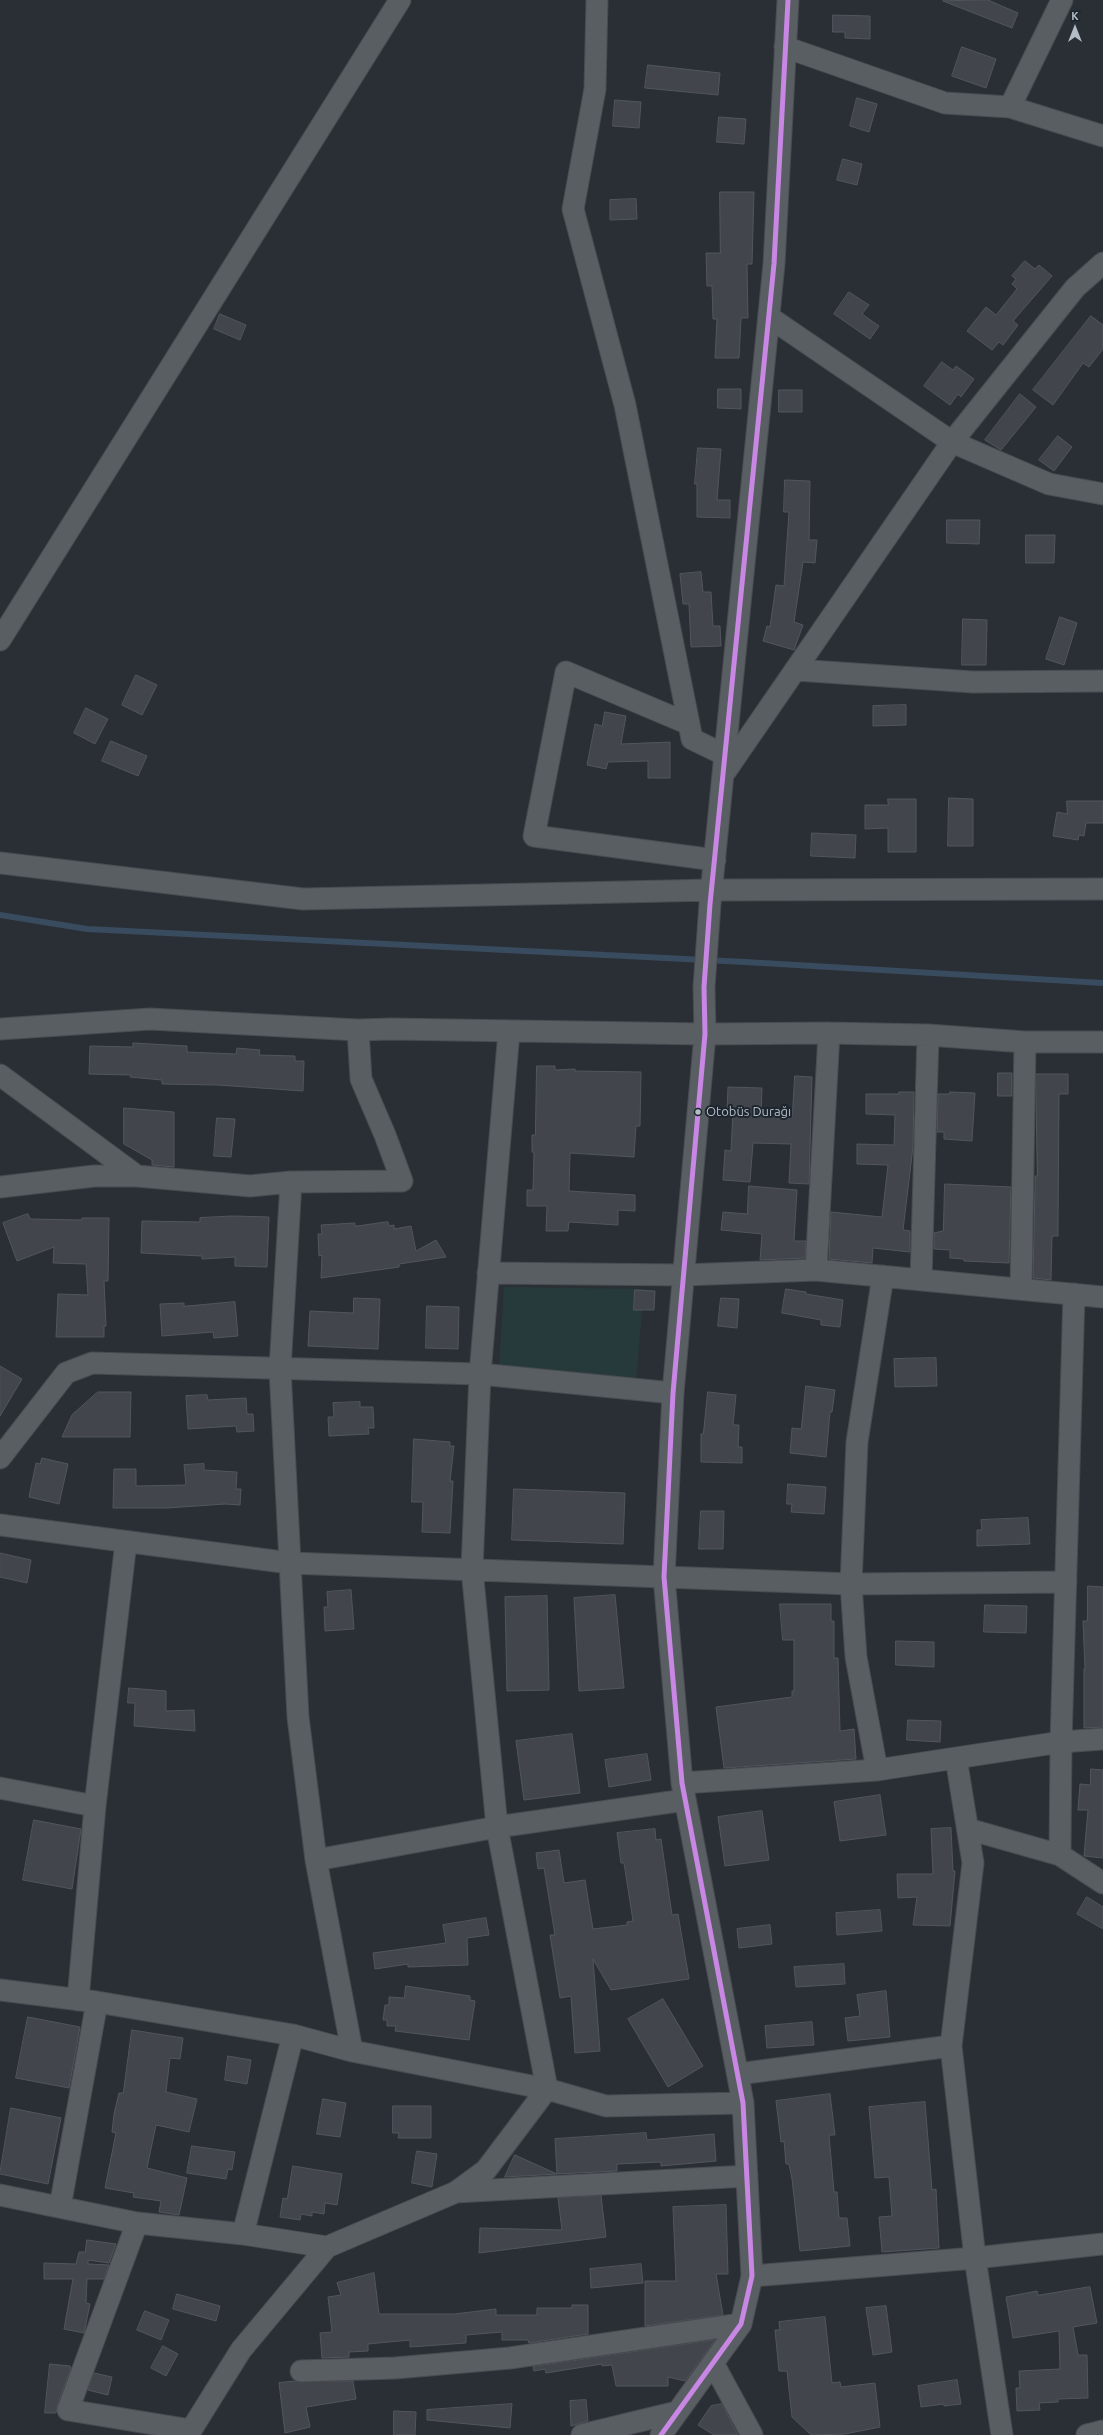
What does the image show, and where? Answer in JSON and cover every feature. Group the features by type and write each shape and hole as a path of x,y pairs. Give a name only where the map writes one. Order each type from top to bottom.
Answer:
{"street":[{"path":"0,640 400,0"},
{"path":"597,0 595,89 573,208 625,405 692,739 724,765"},
{"path":"661,2435 741,2324 752,2276 743,2103 683,1791 664,1577 673,1393 705,1034 704,987 711,897 774,264 788,0"},
{"path":"1010,107 1062,0"},
{"path":"786,47 945,103 1010,107 1103,136"},
{"path":"724,765 796,670 952,442 1075,288 1103,263"},
{"path":"769,317 952,442 1049,484 1103,494"},
{"path":"796,670 973,682 1103,681"},
{"path":"688,724 566,672 534,836 715,860"},
{"path":"0,863 303,899 711,897 1103,889"},
{"path":"0,1029 150,1019 358,1030 391,1029 705,1034 829,1034 928,1036 1025,1042 1103,1042"},
{"path":"0,1187 94,1176 137,1176 250,1186 291,1182 402,1181 385,1135 360,1079 358,1030"},
{"path":"137,2223 68,2410 189,2432 242,2350 327,2247 456,2192 486,2170 547,2089 497,1827 472,1569 480,1374 508,1031"},
{"path":"816,1270 829,1034"},
{"path":"921,1280 928,1036"},
{"path":"1021,1289 1025,1042"},
{"path":"0,1075 137,1176"},
{"path":"291,1182 280,1369 298,1717 316,1860 352,2050"},
{"path":"488,1273 684,1275 816,1270 1103,1297"},
{"path":"877,1770 856,1657 851,1584 857,1442 883,1276"},
{"path":"1060,1855 1061,1742 1074,1294"},
{"path":"0,1458 66,1373 92,1363 480,1374 673,1393"},
{"path":"0,1525 290,1563 851,1584 1066,1582"},
{"path":"60,2207 88,2001 94,1806 126,1542"},
{"path":"316,1860 683,1791 877,1770 1061,1742 1103,1739"},
{"path":"956,1758 973,1863 951,2046 975,2258 1002,2435"},
{"path":"0,1788 94,1806"},
{"path":"968,1829 1060,1855 1103,1883"},
{"path":"0,1990 88,2001 293,2035 352,2050 547,2089 606,2106 743,2103"},
{"path":"243,2234 293,2035"},
{"path":"738,2074 951,2046"},
{"path":"456,2192 747,2176"},
{"path":"0,2195 137,2223 243,2234 327,2247"},
{"path":"752,2276 975,2258 1103,2244"},
{"path":"301,2371 395,2368 510,2358 741,2324"},
{"path":"712,2363 752,2435"},
{"path":"582,2435 677,2412"},
{"path":"1087,2435 1103,2432"}],"shaded area":[{"path":"504,1287 644,1289 636,1379 499,1367"}],"building":[{"path":"988,0 1018,13 1012,28 943,1"},
{"path":"833,15 870,16 870,39 845,38 845,32 833,32"},
{"path":"962,47 996,59 986,88 952,76"},
{"path":"648,65 720,73 718,95 645,88"},
{"path":"857,98 877,104 869,132 850,126"},
{"path":"615,100 641,102 639,128 613,126"},
{"path":"719,117 746,119 744,144 717,142"},
{"path":"843,159 862,164 857,185 837,180"},
{"path":"720,192 754,192 752,264 747,264 748,318 741,318 739,358 715,358 717,319 713,319 712,286 707,286 706,253 720,253"},
{"path":"636,199 637,219 610,220 610,200"},
{"path":"1025,261 1035,269 1039,265 1052,276 1013,321 1018,325 1003,345 999,342 992,350 967,331 986,307 996,315 1017,289 1012,284 1016,279 1012,276"},
{"path":"849,292 869,305 862,314 879,326 870,339 834,314"},
{"path":"220,314 246,325 240,340 214,329"},
{"path":"1091,316 1103,325 1103,349 1089,367 1083,363 1053,405 1033,390"},
{"path":"942,362 953,370 956,366 974,379 961,397 958,394 950,405 924,386"},
{"path":"718,389 741,389 741,409 718,408"},
{"path":"779,390 802,390 802,412 779,412"},
{"path":"1020,394 1036,407 1001,450 985,440"},
{"path":"1058,436 1072,447 1054,471 1039,460"},
{"path":"698,448 721,449 717,500 730,500 730,518 697,517 697,484 695,484"},
{"path":"785,480 810,481 809,540 817,540 815,563 803,562 794,622 803,625 794,650 763,641 767,626 770,627 776,585 784,586 789,512 784,512"},
{"path":"947,520 980,520 979,544 947,543"},
{"path":"1026,535 1055,535 1054,563 1026,563"},
{"path":"701,572 703,592 711,592 713,626 720,626 721,646 691,647 689,604 683,604 680,574"},
{"path":"1060,617 1077,623 1064,665 1046,659"},
{"path":"963,619 987,620 986,665 962,665"},
{"path":"136,675 157,685 142,715 122,705"},
{"path":"906,705 906,725 873,726 873,706"},
{"path":"86,708 108,719 95,744 74,733"},
{"path":"605,712 626,716 621,744 670,742 670,778 648,778 648,761 608,762 606,769 587,765 595,724 602,726"},
{"path":"111,741 147,756 138,776 102,761"},
{"path":"949,798 973,799 973,846 948,846"},
{"path":"888,799 916,799 916,852 888,852 888,828 865,829 865,805 888,805"},
{"path":"1067,801 1103,801 1103,823 1086,823 1084,836 1079,835 1078,840 1053,836 1057,812 1067,814"},
{"path":"812,833 856,835 855,858 811,856"},
{"path":"133,1043 187,1046 187,1052 236,1054 237,1048 260,1050 259,1055 295,1056 295,1061 304,1061 303,1091 218,1085 162,1084 162,1080 130,1077 131,1075 89,1074 90,1046 133,1047"},
{"path":"537,1066 555,1066 555,1070 575,1069 575,1071 641,1072 640,1126 636,1126 634,1157 570,1153 569,1191 635,1195 635,1211 618,1210 618,1225 569,1222 568,1231 546,1231 547,1206 527,1206 527,1190 533,1190 534,1152 532,1152 532,1135 535,1135"},
{"path":"998,1073 1012,1073 1012,1096 998,1096"},
{"path":"1036,1074 1068,1074 1068,1094 1059,1094 1058,1236 1052,1236 1051,1280 1033,1278 1035,1176 1037,1176"},
{"path":"795,1076 812,1077 809,1184 789,1183 791,1144 753,1143 750,1182 723,1180 725,1150 731,1151 733,1111 727,1111 728,1087 762,1088 761,1115 792,1116"},
{"path":"899,1092 914,1092 913,1147 903,1230 910,1231 910,1252 873,1248 872,1263 829,1259 831,1212 882,1217 888,1165 857,1164 857,1144 894,1145 895,1115 866,1114 866,1094 899,1094"},
{"path":"950,1092 975,1093 972,1141 944,1139 944,1132 937,1132 938,1094 950,1094"},
{"path":"124,1108 174,1112 174,1167 152,1165 152,1160 124,1144"},
{"path":"217,1118 235,1119 231,1157 214,1156"},
{"path":"945,1184 1011,1187 1009,1263 964,1261 964,1259 950,1258 950,1250 934,1249 934,1233 943,1231"},
{"path":"749,1186 797,1190 794,1241 806,1241 805,1258 760,1260 762,1234 721,1230 723,1212 747,1214"},
{"path":"28,1214 30,1219 82,1220 82,1218 109,1218 108,1281 104,1281 106,1326 104,1326 104,1337 56,1337 58,1294 88,1295 86,1264 53,1263 54,1247 17,1261 3,1223"},
{"path":"233,1216 269,1217 267,1267 235,1266 235,1257 202,1259 202,1256 141,1253 142,1221 200,1222 200,1218"},
{"path":"388,1222 389,1226 394,1225 394,1229 411,1226 416,1251 436,1240 446,1257 399,1264 399,1267 321,1278 322,1255 319,1256 318,1234 322,1234 321,1225 355,1223 355,1226"},
{"path":"786,1289 843,1300 840,1327 821,1325 821,1320 782,1313"},
{"path":"635,1290 655,1291 654,1310 634,1310"},
{"path":"354,1298 380,1299 378,1349 308,1346 310,1311 353,1313"},
{"path":"721,1298 739,1299 737,1328 718,1326"},
{"path":"235,1302 238,1336 214,1338 213,1332 162,1336 160,1304 184,1303 184,1306"},
{"path":"427,1306 459,1307 458,1349 426,1348"},
{"path":"936,1358 937,1386 895,1387 894,1359"},
{"path":"0,1366 22,1379 0,1416"},
{"path":"806,1386 835,1390 832,1412 830,1412 826,1457 790,1453 792,1428 801,1429"},
{"path":"98,1392 131,1392 130,1437 62,1437 72,1415"},
{"path":"708,1392 736,1395 733,1425 739,1425 738,1447 742,1447 742,1463 701,1462 701,1434 703,1434"},
{"path":"207,1395 208,1400 246,1398 247,1414 253,1414 254,1431 237,1432 236,1426 188,1429 186,1396"},
{"path":"360,1402 360,1407 373,1407 374,1428 368,1428 369,1434 329,1436 328,1417 334,1417 333,1403"},
{"path":"414,1439 450,1442 450,1446 454,1446 450,1481 453,1481 450,1533 422,1532 423,1502 412,1502"},
{"path":"42,1458 68,1464 59,1504 29,1497 36,1463 40,1464"},
{"path":"204,1464 204,1470 237,1472 236,1489 241,1489 240,1505 225,1504 167,1508 113,1508 114,1469 136,1469 136,1486 186,1485 184,1465"},
{"path":"788,1484 826,1487 824,1514 791,1512 792,1504 787,1504"},
{"path":"514,1489 625,1493 623,1544 512,1540"},
{"path":"701,1511 724,1511 723,1549 699,1549"},
{"path":"1028,1518 1030,1544 977,1546 977,1530 982,1530 981,1520"},
{"path":"0,1553 31,1560 27,1583 0,1577"},
{"path":"1088,1586 1103,1587 1103,1727 1084,1728 1085,1669 1083,1621 1087,1621"},
{"path":"351,1590 354,1629 325,1631 324,1607 328,1607 327,1592"},
{"path":"615,1595 624,1688 579,1691 574,1598"},
{"path":"547,1596 549,1690 507,1691 505,1597"},
{"path":"780,1604 831,1604 831,1621 834,1621 834,1658 838,1658 840,1731 854,1729 856,1759 724,1768 716,1707 792,1697 792,1691 794,1691 794,1640 783,1640"},
{"path":"985,1605 1027,1606 1026,1633 984,1632"},
{"path":"896,1641 934,1642 934,1667 896,1665"},
{"path":"129,1688 166,1691 166,1711 194,1710 195,1731 134,1726 135,1703 128,1703"},
{"path":"908,1720 941,1721 940,1742 907,1740"},
{"path":"572,1734 580,1793 524,1800 516,1741"},
{"path":"647,1754 651,1780 609,1787 605,1760"},
{"path":"1091,1769 1103,1770 1103,1858 1084,1856 1088,1810 1078,1810 1080,1784 1090,1785"},
{"path":"880,1795 886,1835 840,1841 834,1802"},
{"path":"762,1811 769,1860 725,1866 718,1817"},
{"path":"34,1820 81,1829 72,1889 23,1880"},
{"path":"951,1828 953,1871 955,1871 950,1926 913,1925 917,1897 898,1898 897,1874 933,1874 931,1829"},
{"path":"655,1829 656,1840 661,1839 672,1915 678,1914 689,1979 611,1990 593,1959 600,2051 575,2053 571,1996 560,1998 550,1935 555,1935 544,1868 538,1869 536,1853 559,1850 564,1883 585,1880 593,1929 627,1925 627,1922 633,1921 624,1863 621,1863 617,1833"},
{"path":"1087,1897 1103,1907 1103,1929 1077,1914"},
{"path":"880,1910 882,1931 837,1935 836,1913"},
{"path":"486,1918 489,1935 467,1938 468,1965 408,1967 408,1964 375,1969 373,1953 446,1943 443,1925"},
{"path":"770,1925 772,1944 739,1948 737,1929"},
{"path":"844,1964 845,1984 796,1987 794,1967"},
{"path":"406,1986 470,1996 470,2000 475,2001 469,2040 395,2031 396,2026 387,2026 387,2020 383,2020 385,2005 389,2005 389,1997 404,1998"},
{"path":"886,1991 890,2037 848,2041 845,2018 860,2016 857,1995"},
{"path":"663,1999 703,2066 668,2087 628,2019"},
{"path":"28,2017 80,2027 69,2088 16,2078"},
{"path":"812,2022 814,2045 767,2048 765,2026"},
{"path":"132,2030 183,2038 180,2059 170,2058 166,2092 197,2099 189,2132 156,2125 147,2168 187,2178 179,2215 159,2212 161,2201 133,2197 134,2193 105,2188 116,2133 112,2132 114,2114 119,2093 123,2093"},
{"path":"228,2056 251,2060 247,2084 225,2080"},
{"path":"830,2094 835,2135 829,2135 834,2192 837,2192 839,2218 847,2218 850,2246 800,2251 792,2179 789,2164 786,2164 784,2141 781,2142 776,2101"},
{"path":"323,2099 346,2103 340,2137 317,2134"},
{"path":"925,2102 932,2190 936,2189 939,2248 882,2252 879,2217 892,2216 889,2177 875,2178 869,2107"},
{"path":"393,2106 431,2106 431,2138 398,2138 399,2133 393,2133"},
{"path":"11,2108 61,2118 48,2184 0,2174"},
{"path":"646,2133 647,2140 714,2134 716,2161 661,2166 661,2162 617,2164 617,2171 557,2174 555,2139"},
{"path":"192,2146 235,2152 232,2170 228,2169 226,2179 187,2173"},
{"path":"417,2151 437,2154 432,2187 412,2183"},
{"path":"515,2155 557,2174 505,2177"},
{"path":"293,2166 342,2174 337,2205 325,2203 324,2214 312,2212 312,2216 301,2214 300,2220 280,2217 283,2198 287,2199"},
{"path":"601,2196 606,2237 479,2253 480,2228 562,2230 558,2198"},
{"path":"726,2205 728,2274 716,2274 723,2315 645,2326 645,2281 676,2281 673,2207"},
{"path":"87,2240 116,2244 109,2263 88,2260 88,2264 109,2265 104,2279 87,2279 86,2303 90,2304 84,2333 64,2329 73,2279 44,2279 44,2263 76,2264 79,2252 85,2252"},
{"path":"641,2264 643,2283 591,2288 590,2269"},
{"path":"374,2273 379,2314 454,2314 496,2309 496,2315 537,2315 537,2308 572,2308 572,2305 588,2305 588,2334 529,2343 528,2340 502,2340 502,2332 466,2335 466,2343 410,2347 410,2340 368,2344 368,2351 349,2352 349,2357 322,2358 320,2333 332,2332 328,2297 341,2295 337,2283"},
{"path":"1090,2287 1097,2323 1073,2327 1078,2355 1087,2355 1088,2398 1058,2399 1058,2402 1039,2403 1040,2410 1017,2411 1016,2388 1020,2388 1019,2371 1060,2369 1059,2331 1013,2338 1006,2297 1037,2291 1038,2295"},
{"path":"177,2294 220,2306 216,2321 173,2309"},
{"path":"886,2306 892,2352 873,2355 866,2308"},
{"path":"145,2311 169,2320 161,2340 137,2330"},
{"path":"825,2317 832,2383 840,2382 841,2387 875,2383 880,2427 845,2434 811,2435 792,2417 787,2371 779,2371 775,2330 780,2330 779,2322"},
{"path":"715,2340 685,2381 668,2377 668,2386 616,2386 612,2365 602,2366 602,2364 546,2373 545,2369 534,2371 533,2367"},
{"path":"163,2346 178,2354 166,2376 151,2368"},
{"path":"50,2364 70,2366 71,2368 57,2406 56,2413 45,2413"},
{"path":"94,2373 112,2377 108,2395 88,2390"},
{"path":"957,2380 961,2404 944,2406 944,2404 921,2407 918,2386"},
{"path":"295,2381 353,2381 356,2399 306,2407 310,2427 285,2433 279,2383"},
{"path":"586,2400 588,2421 571,2426 570,2401"},
{"path":"512,2404 510,2428 427,2420 427,2410"},
{"path":"722,2404 738,2435 714,2435 698,2425 711,2406"},
{"path":"394,2411 416,2412 415,2435 394,2435"}],"waterway":[{"path":"0,915 87,929 745,962 1103,983"}],"transit line":[{"path":"661,2435 741,2324 752,2276 743,2103 682,1783 664,1577 673,1393 705,1034 704,987 710,904 774,264 788,0"}],"place":[{"name":"Otobüs Durağı","path":"698,1112"}]}
